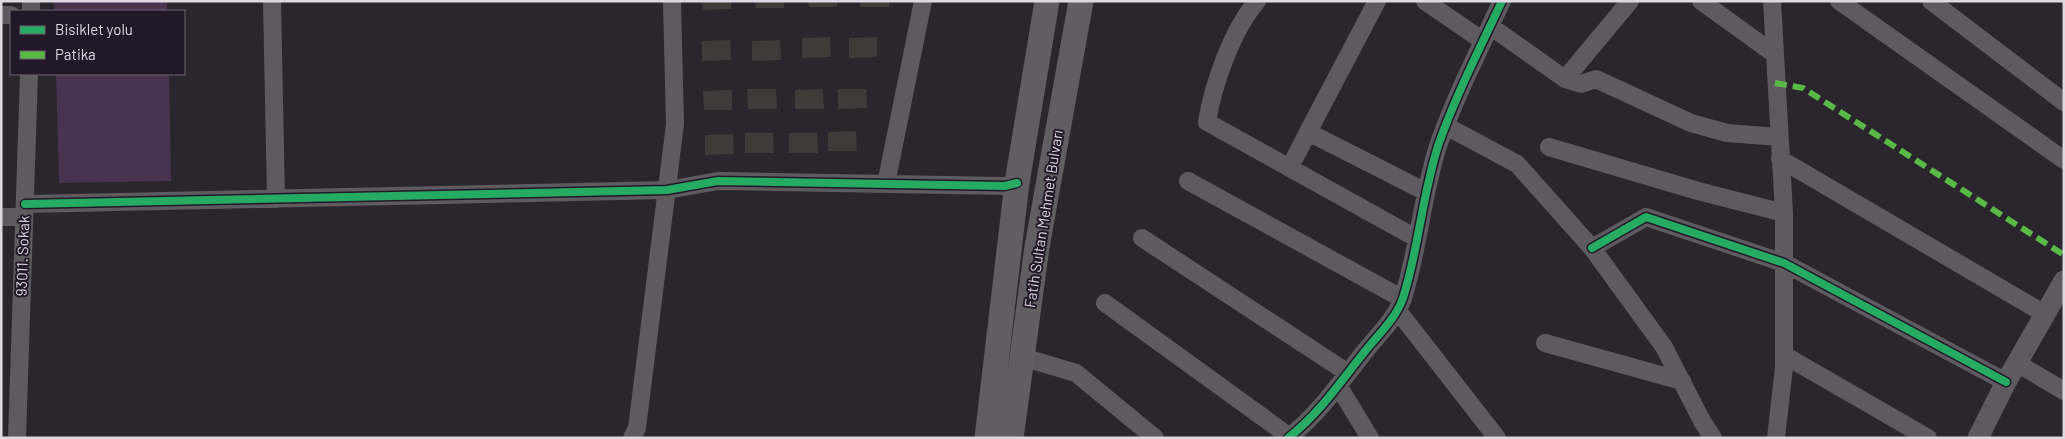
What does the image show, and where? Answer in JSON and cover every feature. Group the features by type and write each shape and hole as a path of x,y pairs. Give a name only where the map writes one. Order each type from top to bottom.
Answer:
{"main road":[{"name":"Fatih Sultan Mehmet Bulvarı","path":"987,438 1017,183 1047,1"},
{"name":"Fatih Sultan Mehmet Bulvarı","path":"1011,438 1037,246 1081,1"}],"street":[{"path":"272,1 276,198"},
{"path":"632,438 637,428 675,124 672,1"},
{"path":"886,184 923,1"},
{"path":"1257,1 1245,15 1229,53 1211,100 1207,122 1416,238"},
{"path":"1290,167 1377,1"},
{"path":"1425,1 1565,79 1581,84 1596,79 1691,123 1727,133 1779,137"},
{"path":"1105,303 1289,437 1344,380 1400,305 1439,144 1502,1"},
{"path":"1565,79 1630,1"},
{"path":"1701,1 1773,53"},
{"path":"1772,1 1773,53 1784,213 1784,355 1776,438"},
{"path":"1839,1 2064,160"},
{"path":"1931,1 2064,102"},
{"name":"93011. Sokak","path":"17,438 29,75"},
{"path":"1446,126 1517,164 1592,248 1664,347 1702,422 1713,438"},
{"path":"1308,132 1426,192"},
{"path":"1549,147 1698,191 1784,213"},
{"path":"1780,159 2056,300 2006,382 1978,438"},
{"path":"1,217 24,210 276,198 667,190 718,180 1005,186 1017,183"},
{"path":"1188,181 1400,305 1497,438"},
{"path":"1592,248 1646,217 1784,263 2006,382"},
{"path":"1142,238 1344,380 1370,438"},
{"path":"1545,343 1682,381"},
{"path":"1784,355 1928,438"},
{"path":"1022,357 1076,373 1155,438"},
{"path":"2017,363 2064,391"}],"shaded area":[{"path":"54,1 167,1 167,10 54,10"},
{"path":"56,75 169,75 171,181 59,183"}],"building":[{"path":"702,1 731,1 731,9 703,10"},
{"path":"755,1 784,1 784,8 756,8"},
{"path":"808,1 837,1 837,7 809,7"},
{"path":"860,1 889,1 889,7 860,7"},
{"path":"830,37 831,57 802,58 802,38"},
{"path":"877,37 877,57 849,58 849,38"},
{"path":"730,40 731,60 702,61 702,41"},
{"path":"780,40 781,60 752,61 752,41"},
{"path":"747,89 776,89 777,109 748,109"},
{"path":"823,89 824,109 795,109 795,90"},
{"path":"838,89 866,89 867,108 838,109"},
{"path":"732,90 732,110 704,110 703,91"},
{"path":"856,131 857,151 828,151 828,132"},
{"path":"745,133 773,133 774,153 745,153"},
{"path":"789,133 817,133 818,153 789,153"},
{"path":"733,134 734,154 705,155 705,135"}],"marked path":[{"path":"1775,83 1803,88 2064,255"}],"cycle path":[{"path":"1288,438 1330,396 1387,326 1400,305 1413,260 1428,182 1439,143 1461,89 1502,1"},
{"path":"25,204 667,190 718,181 1005,186 1017,183"},
{"path":"1592,248 1646,217 1784,263 2006,382"}]}
